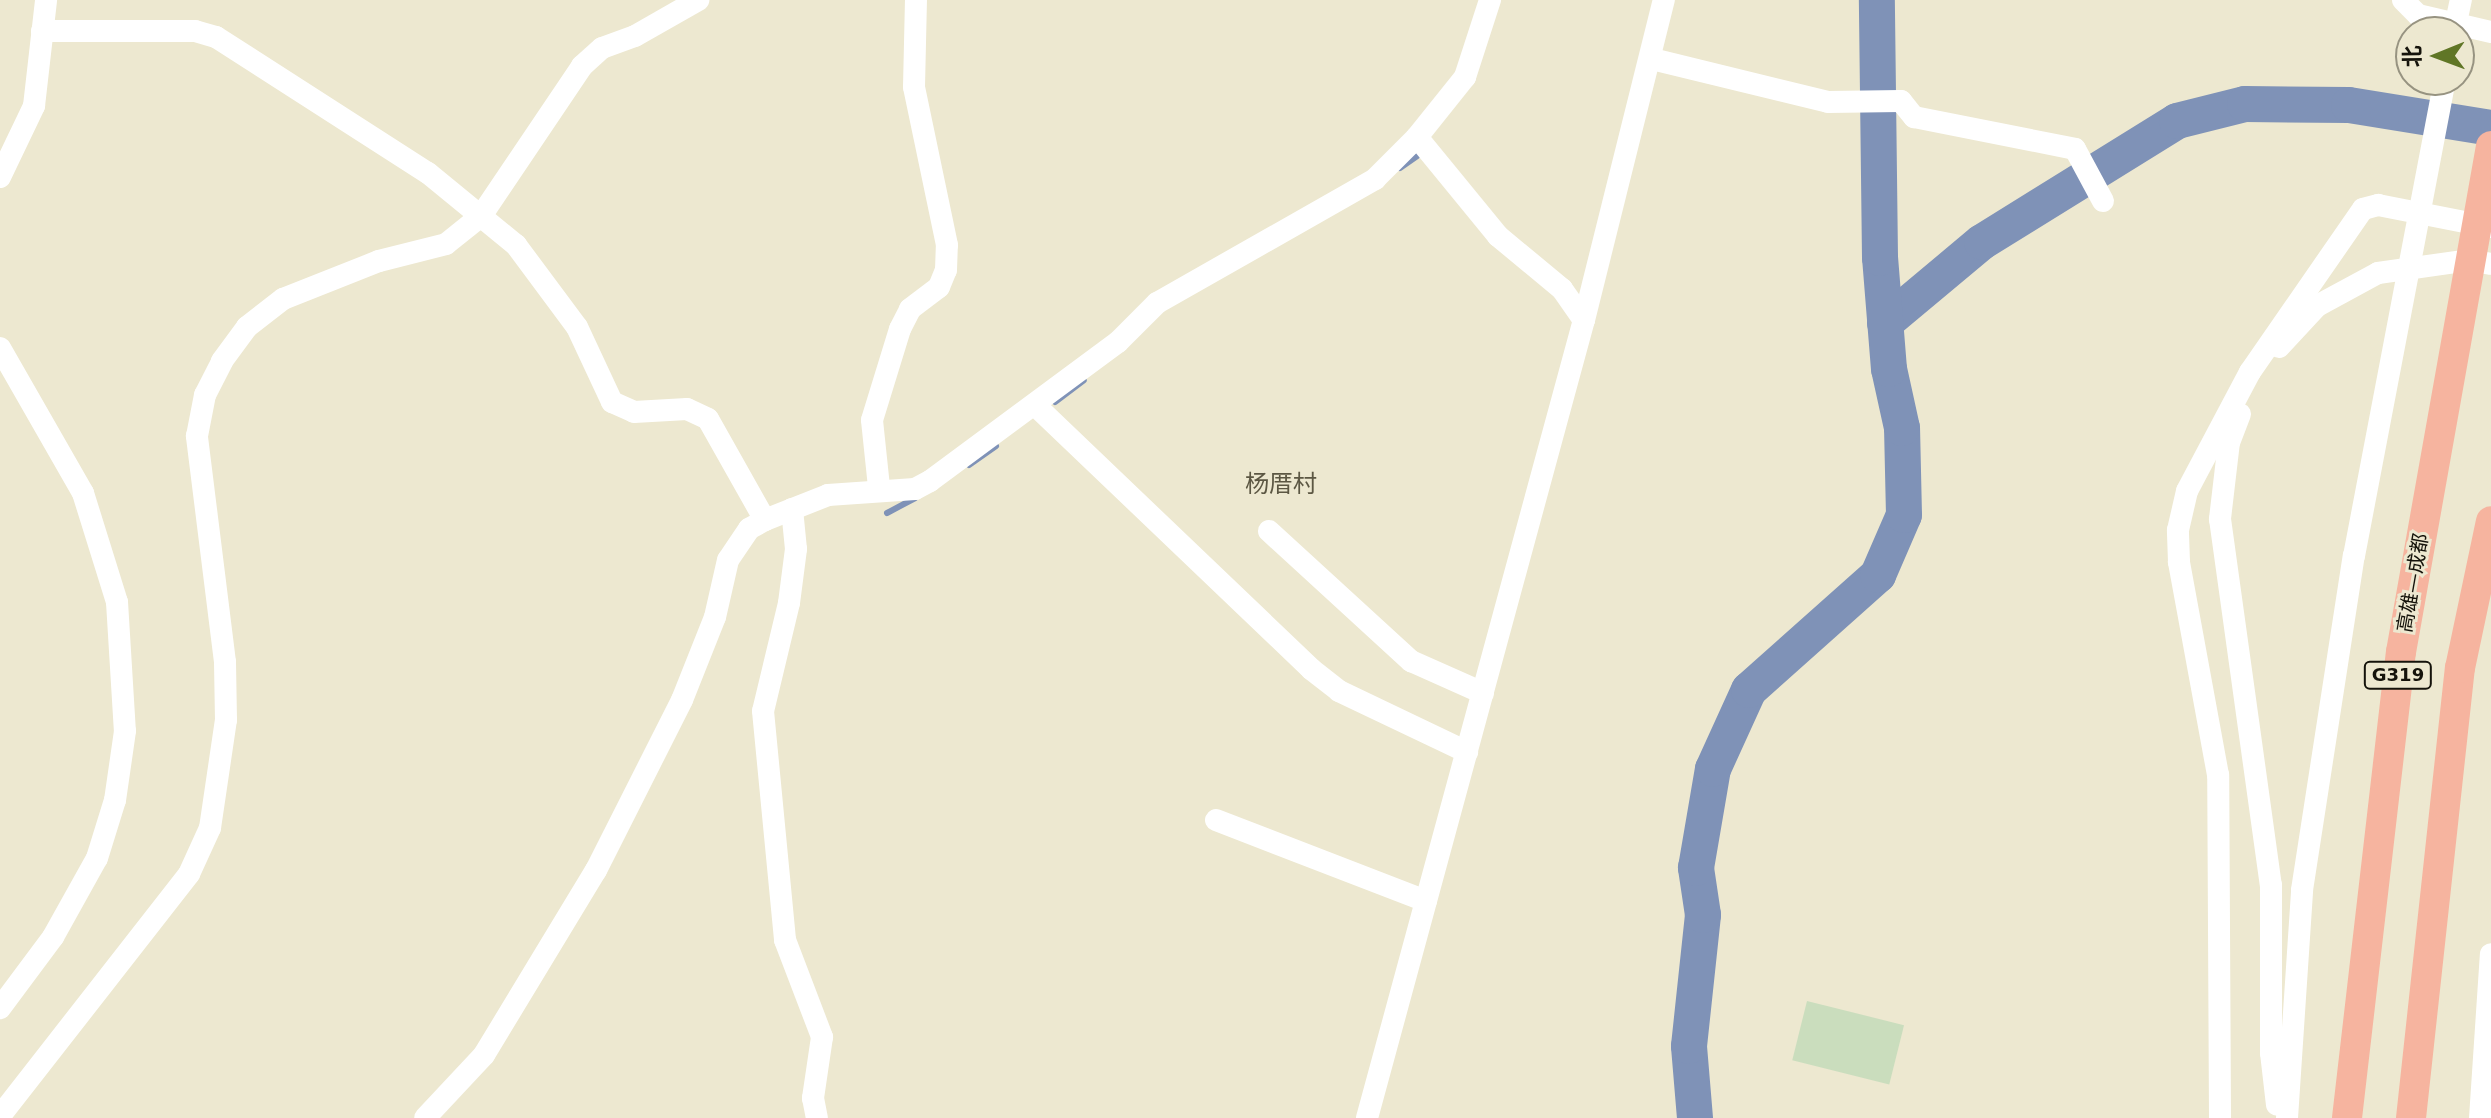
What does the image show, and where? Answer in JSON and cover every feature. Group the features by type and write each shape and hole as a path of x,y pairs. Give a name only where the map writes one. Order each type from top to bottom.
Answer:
{"highway":[{"name":"高雄—成都","path":"2347,1118 2401,652 2483,232 2491,146"},
{"name":"G319","path":"2411,1118 2460,668 2491,521"}],"street":[{"path":"0,177 34,106 46,0"},
{"path":"0,1116 189,874 210,828 226,720 225,662 197,436 205,395 222,361 247,327 283,299 379,261 446,244 481,216 582,66 602,48 635,36 698,0"},
{"path":"879,487 872,420 900,329 910,309 939,287 946,270 947,245 914,87 916,0"},
{"path":"425,1118 484,1055 596,870 682,700 715,617 728,560 749,529 828,495 879,487 915,489 1126,342 1162,310 1375,179 1417,137 1465,77 1490,0"},
{"path":"1367,1118 1584,320 1652,59 1664,0"},
{"path":"2403,0 2418,15 2491,32"},
{"path":"42,31 195,31 216,37 428,173 516,245 577,327 612,402 634,412 699,411 765,520"},
{"path":"1652,59 1828,102 1901,101 1914,117 2075,149 2103,201"},
{"path":"2287,1118 2302,890 2354,556 2442,96"},
{"path":"1417,137 1498,236 1562,289 1584,320"},
{"path":"2220,1118 2218,775 2179,562 2178,530 2187,491 2250,372 2363,209 2378,205 2483,232"},
{"path":"2279,1118 2271,1053 2271,885 2220,519 2229,442 2257,371 2317,306 2378,273 2469,260 2491,264"},
{"path":"0,348 83,493 117,602 125,731 115,800 97,858 53,937 0,1008"},
{"path":"1036,406 1311,669 1339,691 1467,752"},
{"path":"792,509 796,549 789,603 763,711 785,940 822,1037 813,1098 817,1118"},
{"path":"1269,531 1411,661 1483,693"},
{"path":"1216,820 1426,901"},
{"path":"2480,1118 2491,954"}],"green space":[{"path":"1807,1001 1904,1025 1889,1084 1792,1060"}],"waterway":[{"path":"1695,1118 1689,1046 1703,915 1696,868 1713,769 1749,690 1878,575 1904,515 1902,428 1889,369 1880,258 1877,0"},
{"path":"1885,323 1982,242 2177,121 2245,104 2349,105 2491,128"},
{"path":"1400,168 1417,156"},
{"path":"1055,402 1084,380"},
{"path":"969,465 996,446"},
{"path":"887,513 915,498"}],"district":[{"name":"杨厝村","path":"1281,485"}]}
